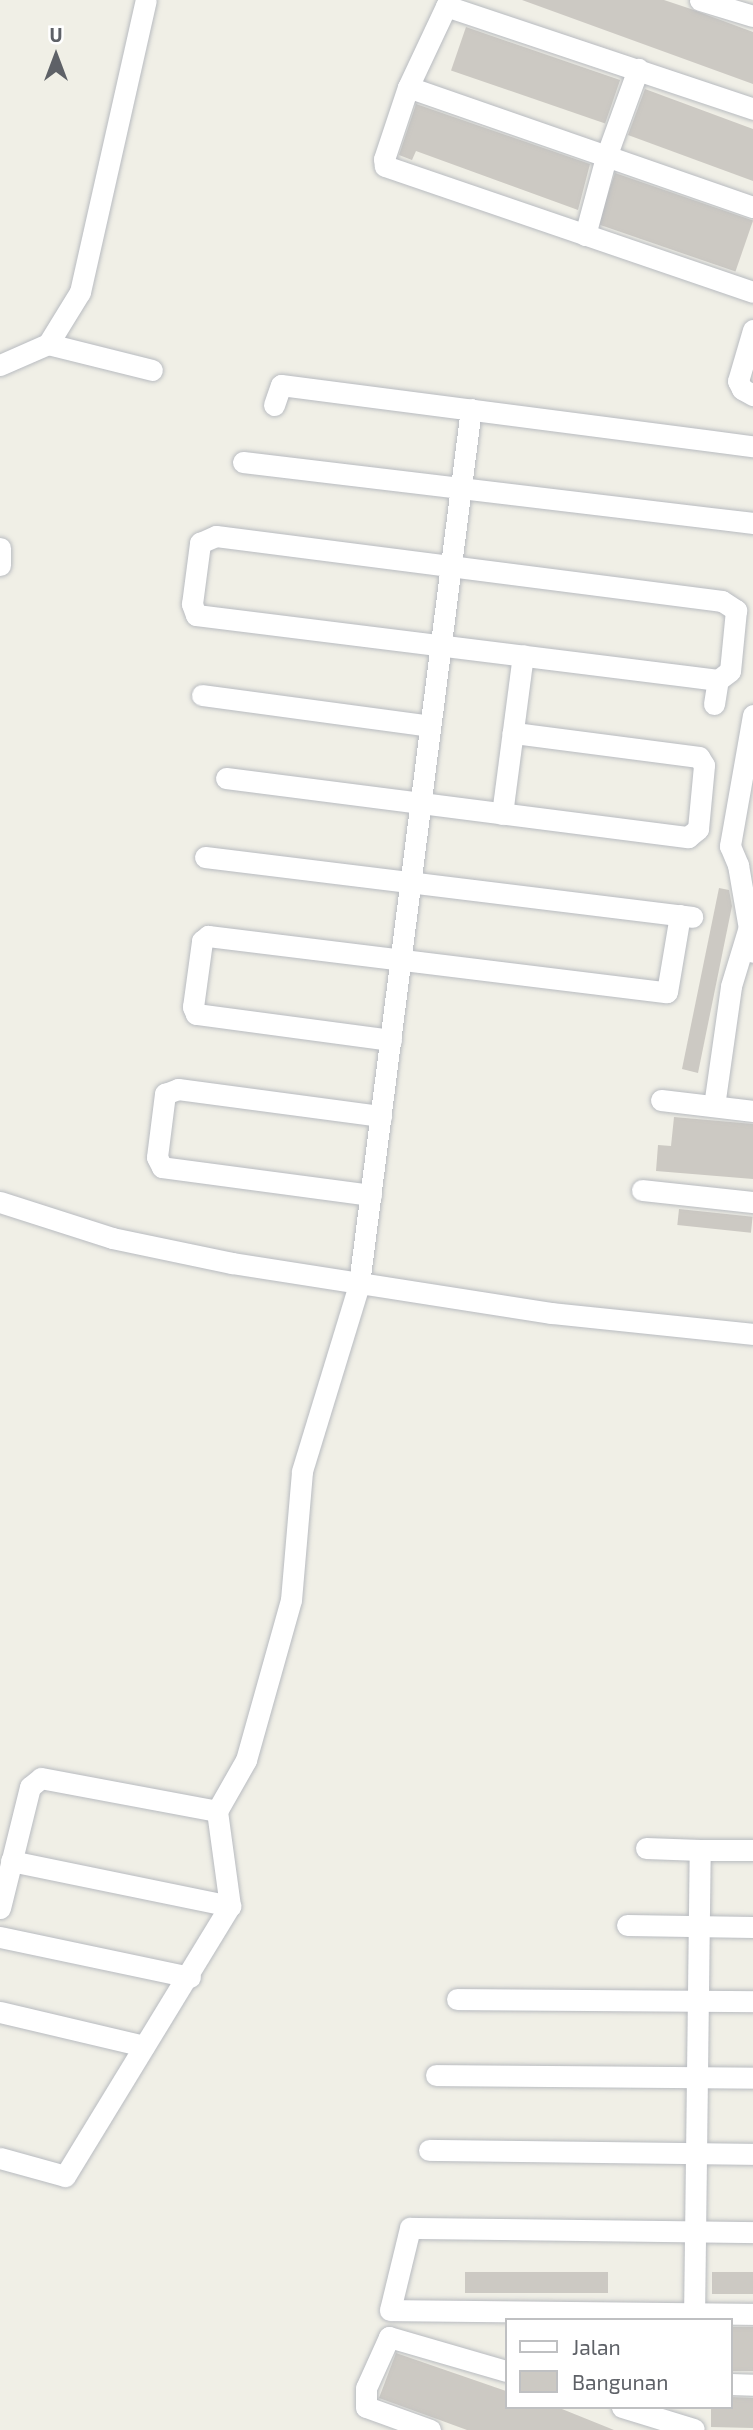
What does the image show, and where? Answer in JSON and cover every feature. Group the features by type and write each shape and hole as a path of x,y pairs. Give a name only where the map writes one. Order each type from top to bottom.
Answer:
{"street":[{"path":"0,365 48,344 80,292 146,0"},
{"path":"700,0 753,16"},
{"path":"753,109 448,3 408,87 385,166 753,292"},
{"path":"585,235 606,157 638,69"},
{"path":"408,87 753,207"},
{"path":"753,330 738,381 742,389 753,395"},
{"path":"48,344 152,370"},
{"path":"274,405 281,386 753,446"},
{"path":"0,2158 65,2176 144,2046 190,1977 230,1906 217,1811 246,1760 290,1600 302,1471 359,1284 471,410"},
{"path":"243,462 753,523"},
{"path":"714,704 718,680 730,671 736,610 732,604 208,537 200,543 192,604 196,615 718,680"},
{"path":"0,548 0,565"},
{"path":"502,814 523,655"},
{"path":"202,695 430,726"},
{"path":"753,715 730,845 746,864 748,930 753,952"},
{"path":"226,778 688,837 698,829 704,765 699,757 513,733"},
{"path":"205,857 686,916 667,992 208,936 202,941 197,974 196,1014 391,1040"},
{"path":"714,1106 731,986 748,930"},
{"path":"371,1195 162,1167 157,1157 165,1094 178,1088 381,1116"},
{"path":"661,1100 753,1111"},
{"path":"642,1190 753,1202"},
{"path":"0,1202 112,1238 359,1284 551,1313 753,1334"},
{"path":"0,1908 30,1787 41,1778 217,1811"},
{"path":"646,1848 753,1850"},
{"path":"694,2317 700,1850"},
{"path":"11,1861 230,1906"},
{"path":"627,1924 753,1927"},
{"path":"0,1937 190,1977"},
{"path":"457,1998 753,2001"},
{"path":"0,2012 144,2046"},
{"path":"436,2075 753,2078"},
{"path":"429,2150 753,2154"},
{"path":"753,2232 410,2228 390,2310 694,2317 753,2314"},
{"path":"430,2430 366,2407 366,2388 389,2337 504,2370"},
{"path":"732,2385 753,2385"},
{"path":"628,2409 694,2430 694,2409"}],"building":[{"path":"522,0 664,0 691,9 753,32 753,84"},
{"path":"466,27 620,80 605,124 451,70"},
{"path":"645,89 753,129 753,181 628,135"},
{"path":"416,104 590,164 578,210 416,151 412,160 399,155"},
{"path":"615,173 753,221 735,272 597,224"},
{"path":"719,888 729,890 732,906 698,1073 682,1069"},
{"path":"674,1117 753,1124 753,1179 656,1171 658,1145 671,1146"},
{"path":"679,1209 753,1217 751,1233 677,1225"},
{"path":"465,2272 608,2272 608,2293 465,2293"},
{"path":"712,2272 753,2272 753,2294 712,2294"},
{"path":"732,2327 753,2327 753,2371 732,2371"},
{"path":"396,2353 504,2390 504,2409 562,2409 614,2430 467,2430 379,2398"},
{"path":"732,2397 753,2398 753,2428 711,2427 711,2409 732,2409"}]}
